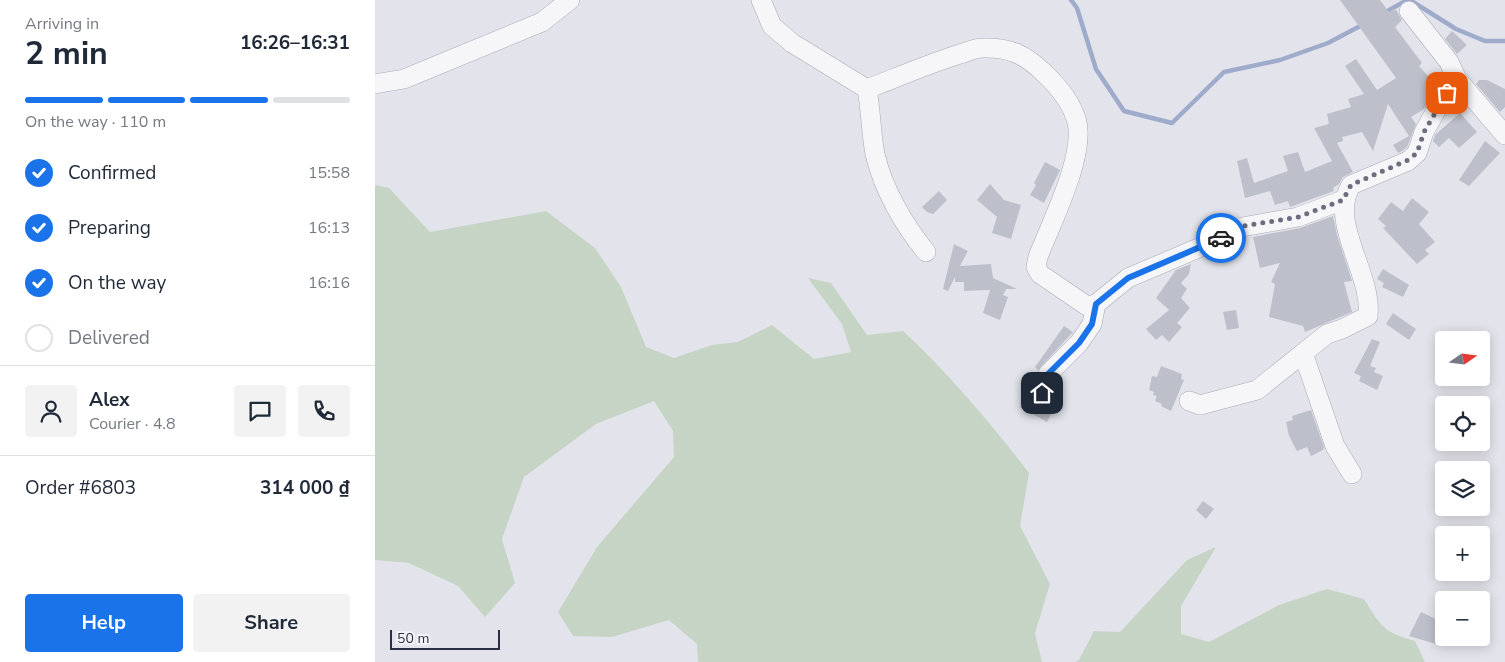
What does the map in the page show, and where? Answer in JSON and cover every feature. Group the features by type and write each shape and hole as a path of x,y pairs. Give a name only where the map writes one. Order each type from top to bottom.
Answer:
{"street":[{"path":"375,84 404,80 541,22 570,0"},
{"path":"761,0 772,26 792,43 867,89"},
{"path":"1409,11 1449,62 1457,79 1505,135"},
{"path":"867,89 947,58 980,48 1006,49 1027,57 1054,82 1069,104 1077,122 1077,144 1071,170 1038,257 1036,267 1039,274 1087,306 1096,304 1128,278 1215,241 1237,228 1298,217 1343,200"},
{"path":"1189,401 1200,405 1257,390 1327,334 1368,316 1368,294 1349,237 1343,200 1351,185 1408,160 1417,153 1424,132 1437,107 1457,79"},
{"path":"867,89 875,152 883,180 911,234 926,252"},
{"path":"1042,393 1048,374 1079,343 1092,324 1096,304"},
{"path":"1303,353 1335,446 1352,474"}],"green space":[{"path":"375,185 389,188 430,232 546,211 595,248 621,287 646,347 674,358 712,345 738,342 772,325 814,359 851,352 842,324 808,278 831,283 867,335 903,331 969,399 1029,473 1020,526 1050,584 1035,633 1042,662 698,662 697,644 669,620 612,637 573,636 558,612 597,547 674,457 673,431 654,401 596,424 524,477 502,539 515,583 485,617 458,586 409,563 375,560"},
{"path":"1216,547 1181,606 1181,634 1209,642 1279,605 1327,589 1364,599 1384,627 1389,631 1415,641 1425,662 1075,662 1079,660 1094,631 1120,632 1187,560"}],"building":[{"path":"1340,0 1380,0 1389,12 1395,8 1402,20 1395,27 1422,63 1419,66 1438,87 1424,109 1411,117 1416,124 1407,147 1402,151 1398,153 1393,145 1409,136 1388,104 1373,151 1362,132 1342,137 1343,141 1337,143 1353,172 1343,177 1339,184 1333,188 1334,191 1290,207 1288,201 1275,205 1270,191 1245,198 1237,161 1247,158 1254,183 1288,171 1283,156 1298,152 1305,172 1332,161 1314,128 1329,124 1327,114 1351,107 1348,99 1364,94 1345,66 1356,59 1377,90 1396,78"},
{"path":"1452,31 1467,45 1457,54 1445,39"},
{"path":"1479,80 1487,80 1505,89 1505,107 1500,112 1476,84"},
{"path":"1460,113 1477,132 1459,148 1449,138 1439,147 1433,141 1435,135"},
{"path":"1485,141 1500,153 1469,186 1459,180"},
{"path":"1045,162 1060,170 1044,203 1030,195"},
{"path":"990,184 1004,200 1021,205 1011,239 992,233 997,217 977,200"},
{"path":"939,191 947,200 933,214 927,212 922,207"},
{"path":"1412,198 1429,212 1419,224 1435,242 1425,250 1429,254 1417,264 1383,228 1386,226 1378,219 1391,202 1403,211"},
{"path":"1333,216 1352,281 1344,282 1352,312 1305,332 1303,326 1269,317 1275,284 1271,282 1280,263 1260,268 1253,237 1300,228"},
{"path":"954,244 968,251 960,266 991,264 993,278 1017,289 1006,289 1003,295 1008,297 1000,320 983,313 990,290 964,291 964,282 955,282 955,277 948,291 943,289"},
{"path":"1191,264 1189,274 1181,283 1187,289 1181,298 1190,308 1177,323 1182,327 1169,342 1162,335 1156,340 1146,329 1169,310 1156,298 1176,270"},
{"path":"1383,269 1409,285 1403,297 1382,287 1384,283 1377,279"},
{"path":"1236,310 1239,328 1227,330 1223,312"},
{"path":"1393,313 1416,329 1409,340 1386,324"},
{"path":"1064,326 1073,332 1038,370 1035,367"},
{"path":"1372,339 1380,342 1370,366 1376,368 1374,372 1383,376 1377,390 1359,381 1361,376 1354,373"},
{"path":"1161,366 1182,374 1181,379 1184,380 1171,411 1155,401 1157,396 1153,395 1154,392 1149,390 1152,376 1157,377"},
{"path":"1030,390 1033,400 1038,404 1045,404 1050,401 1056,404 1047,422 1020,407"},
{"path":"1311,410 1324,447 1323,450 1311,456 1307,447 1297,451 1289,436 1286,422 1293,420 1292,416"},
{"path":"1203,501 1214,509 1206,519 1196,510"},
{"path":"1421,612 1435,619 1435,644 1409,636"}],"waterway":[{"path":"1071,0 1077,8 1096,69 1124,111 1172,123 1224,72 1280,60 1328,43 1364,24"},
{"path":"1384,13 1407,0"},
{"path":"1410,0 1456,29 1485,41 1505,41"}],"way so far":[{"path":"1221,238 1237,228 1298,217 1343,200 1351,185 1408,160 1417,153 1424,132 1437,107 1447,93"}],"route":[{"path":"1042,393 1048,374 1079,343 1092,324 1096,304 1128,278 1221,238"}]}
